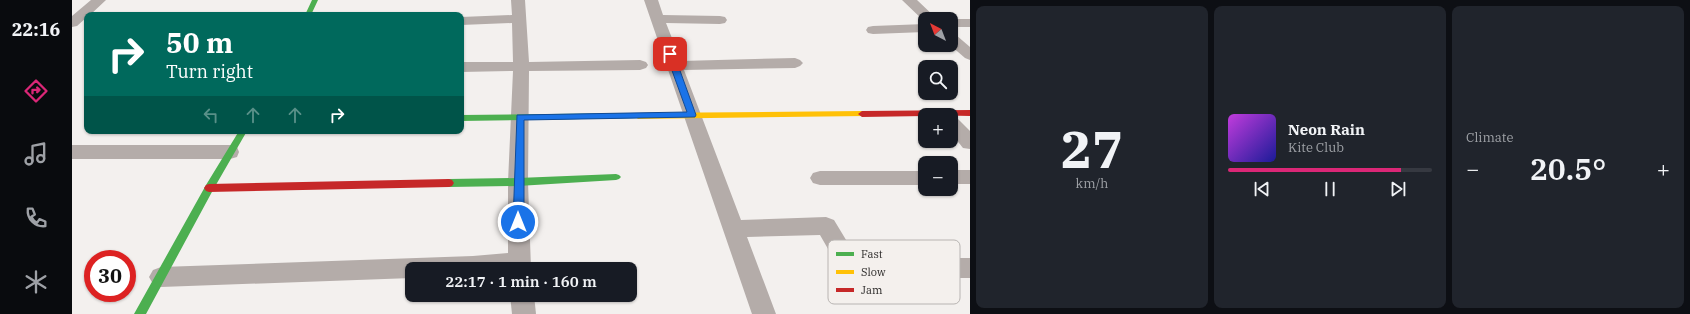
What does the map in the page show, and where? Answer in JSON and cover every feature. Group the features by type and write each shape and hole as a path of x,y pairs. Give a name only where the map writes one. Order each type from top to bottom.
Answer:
{"street":[{"path":"85,12 99,0"},
{"path":"309,12 315,0"},
{"path":"518,0 521,66 518,182 519,262"},
{"path":"651,0 764,314"},
{"path":"909,0 922,12"},
{"path":"72,23 84,13"},
{"path":"464,21 519,19"},
{"path":"658,19 720,20"},
{"path":"958,23 970,23"},
{"path":"873,30 918,28"},
{"path":"958,44 970,55"},
{"path":"674,66 795,63"},
{"path":"464,68 640,65"},
{"path":"958,115 970,113"},
{"path":"464,118 692,115 918,117"},
{"path":"958,130 970,143"},
{"path":"140,314 209,188 241,134"},
{"path":"72,152 230,152"},
{"path":"209,188 518,182 616,177"},
{"path":"958,177 970,177"},
{"path":"820,178 918,178"},
{"path":"733,229 826,226 834,240"},
{"path":"160,277 405,268"},
{"path":"523,302 524,314"}],"traffic: fast":[{"path":"309,12 315,0"},
{"path":"464,118 638,116"},
{"path":"140,314 209,188 241,134"},
{"path":"449,183 518,182 616,177"}],"traffic: slow":[{"path":"638,116 862,114"}],"traffic: jam":[{"path":"862,114 970,113"},
{"path":"209,188 449,183"}],"route":[{"path":"518,222 520,117 692,115 670,54"}]}
